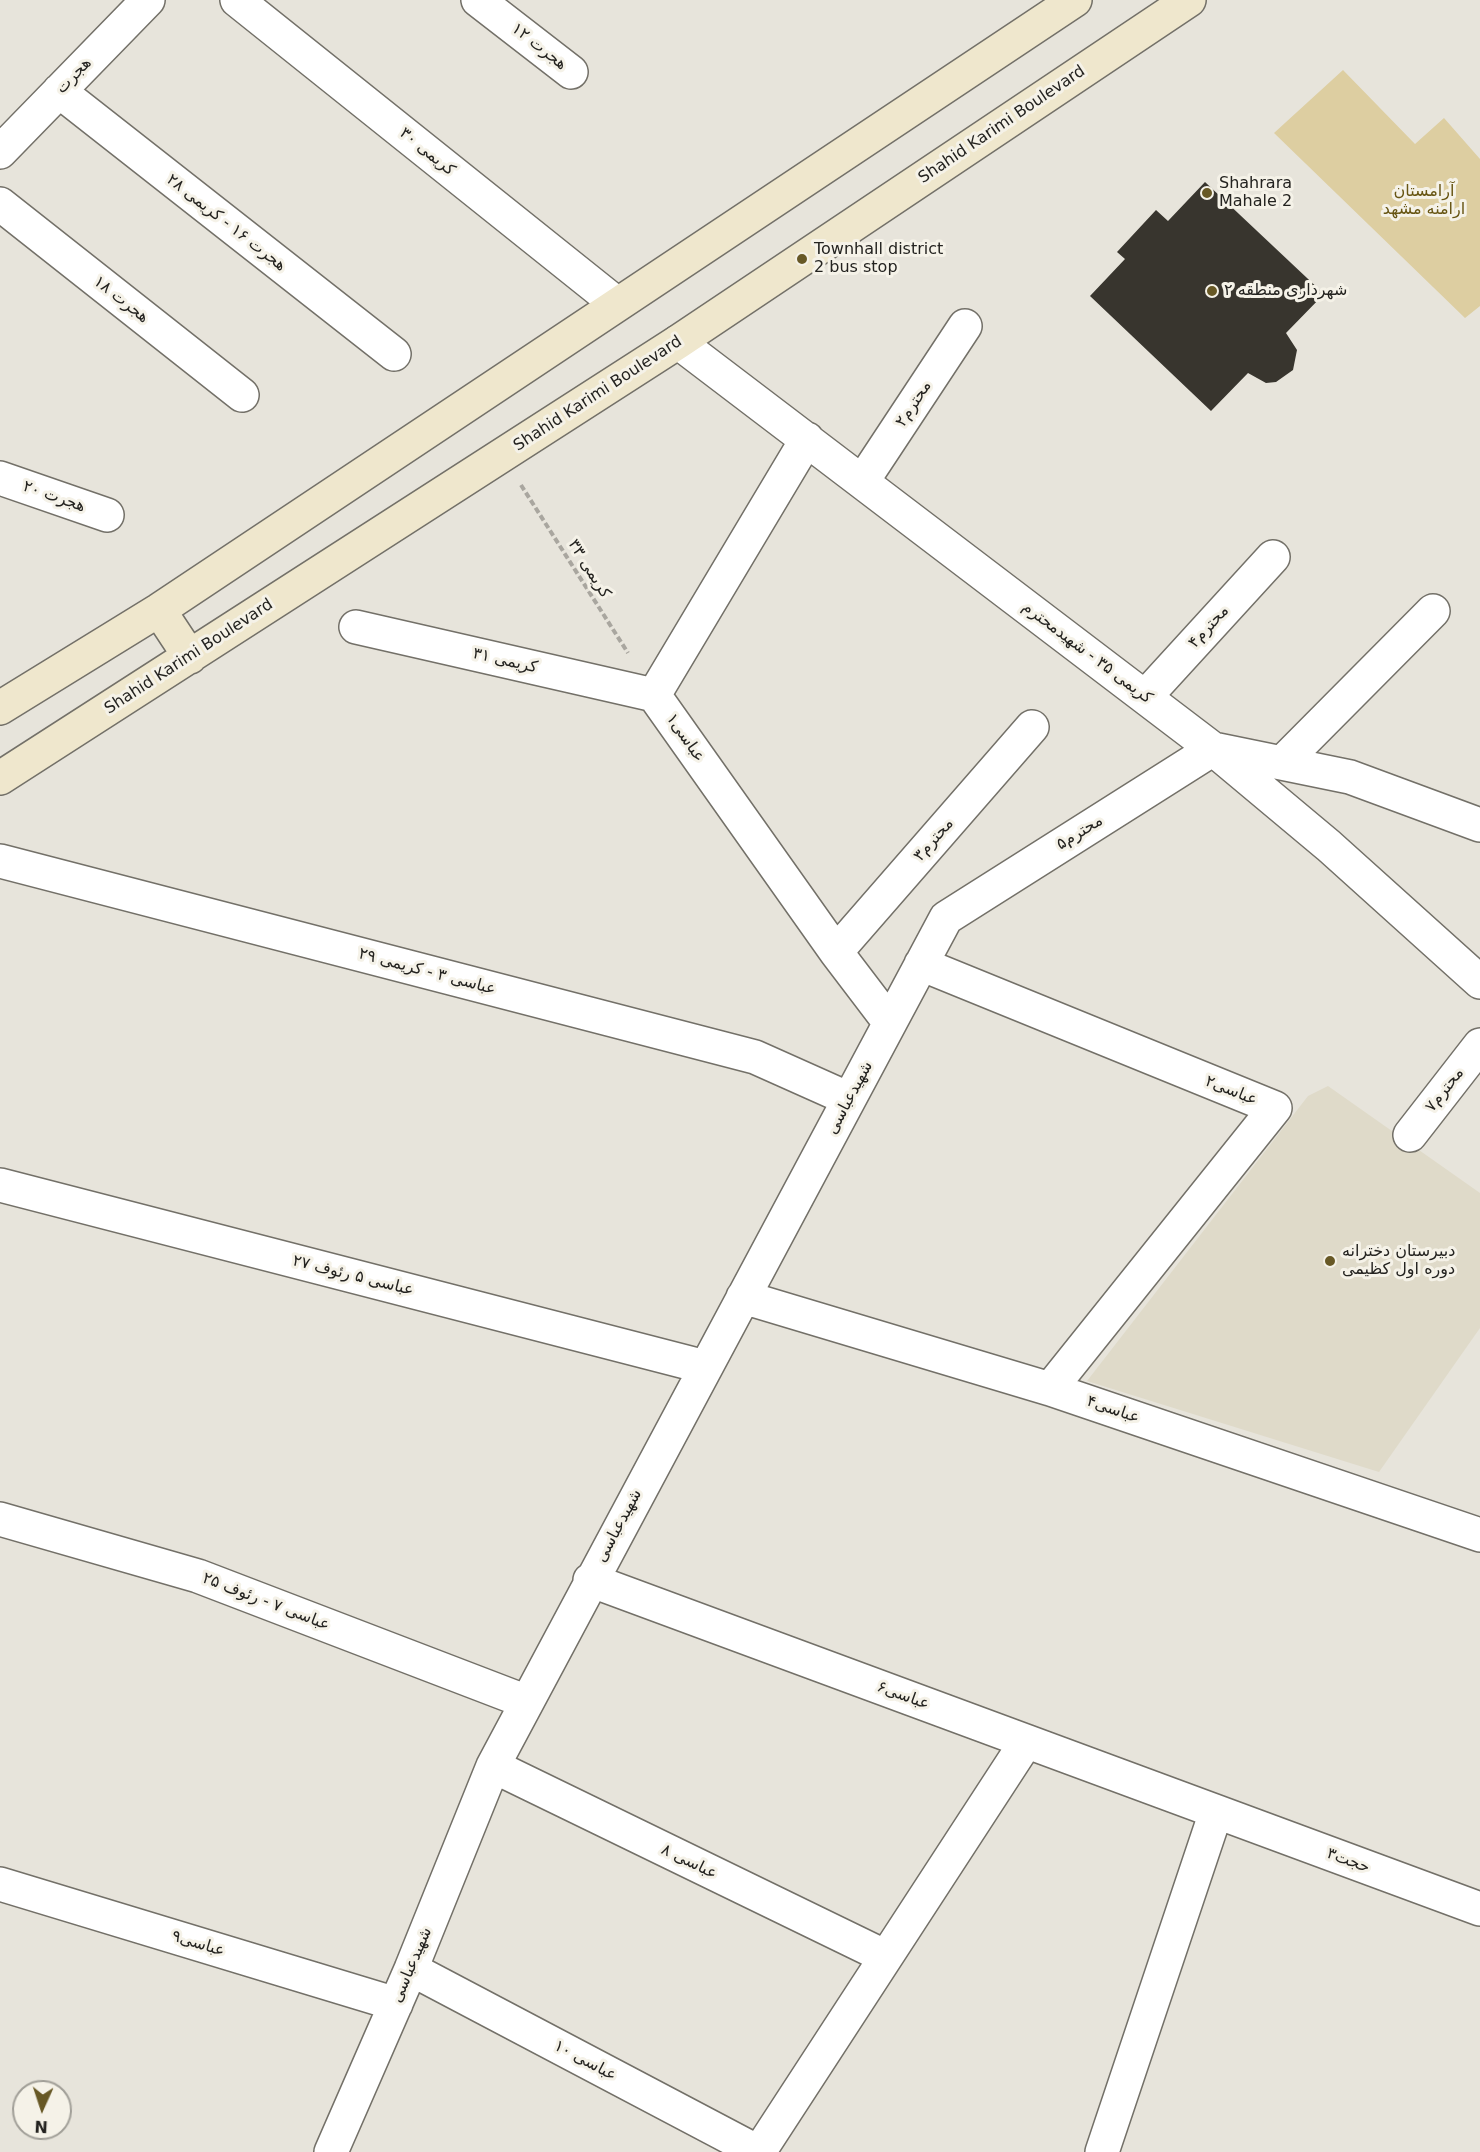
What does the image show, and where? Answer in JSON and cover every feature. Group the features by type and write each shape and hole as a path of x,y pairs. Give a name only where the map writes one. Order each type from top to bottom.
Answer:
{"main road":[{"path":"0,708 159,610 1075,0"},
{"name":"Shahid Karimi Boulevard","path":"0,778 678,342 1189,0"},
{"path":"159,610 190,657"}],"street":[{"name":"هجرت","path":"0,152 148,0"},
{"name":"کریمی ۳۰","path":"237,0 617,304"},
{"name":"هجرت ۱۲","path":"478,0 571,72"},
{"name":"هجرت ۱۶ - کریمی ۲۸","path":"59,91 394,354"},
{"name":"هجرت ۱۸","path":"0,204 242,396"},
{"name":"محترم۲","path":"862,482 965,327"},
{"name":"کریمی ۳۵ - شهیدمحترم","path":"678,342 1213,749 1329,846 1480,982"},
{"path":"654,694 807,440"},
{"name":"هجرت ۲۰","path":"0,478 107,515"},
{"name":"محترم۴","path":"1146,698 1273,557"},
{"path":"1282,763 1433,611"},
{"name":"کریمی ۳۱","path":"356,627 654,694"},
{"name":"عباسی۱","path":"654,694 836,952 890,1023"},
{"name":"محترم۳","path":"836,952 1032,727"},
{"path":"1213,749 1350,777 1480,825"},
{"name":"محترم۵","path":"946,918 1213,749"},
{"name":"عباسی ۳ - کریمی ۲۹","path":"0,861 755,1057 849,1099"},
{"name":"شهیدعباسی","path":"331,2152 411,1970 493,1766 590,1580 946,918"},
{"name":"عباسی۲","path":"921,964 1275,1108 1050,1389"},
{"name":"محترم۷","path":"1410,1135 1480,1046"},
{"name":"عباسی ۵ رئوف ۲۷","path":"0,1185 705,1367"},
{"name":"عباسی۴","path":"743,1297 1050,1389 1480,1534"},
{"name":"عباسی ۷ - رئوف ۲۵","path":"0,1519 198,1576 527,1702"},
{"name":"عباسی۶","path":"590,1580 1216,1812"},
{"path":"759,2152 1026,1742"},
{"name":"عباسی ۸","path":"493,1766 886,1957"},
{"path":"1103,2152 1216,1812"},
{"name":"حجت۳","path":"1216,1812 1480,1909"},
{"name":"عباسی۹","path":"0,1884 396,2004"},
{"name":"عباسی ۱۰","path":"411,1970 759,2152"}],"path":[{"name":"کریمی ۳۳","path":"502,455 654,694"}],"shaded area":[{"name":"دبیرستان دخترانه دوره اول کظیمی","path":"1328,1086 1480,1193 1480,1328 1379,1472 1087,1381 1308,1096"}],"green space":[{"name":"آرامستان ارامنه مشهد","path":"1343,70 1415,144 1444,118 1480,159 1480,306 1465,318 1274,133"}],"building":[{"path":"1205,182 1324,294 1286,333 1297,350 1293,370 1276,382 1266,383 1248,373 1211,411 1090,296 1125,259 1117,252 1156,210 1168,221"}],"place":[{"name":"Shahrara Mahale 2","path":"1207,193"},
{"name":"Townhall district 2 bus stop","path":"802,259"},
{"name":"شهرداری منطقه ۲","path":"1212,291"},
{"name":"دبیرستان دخترانه دوره اول کظیمی","path":"1330,1261"}]}
